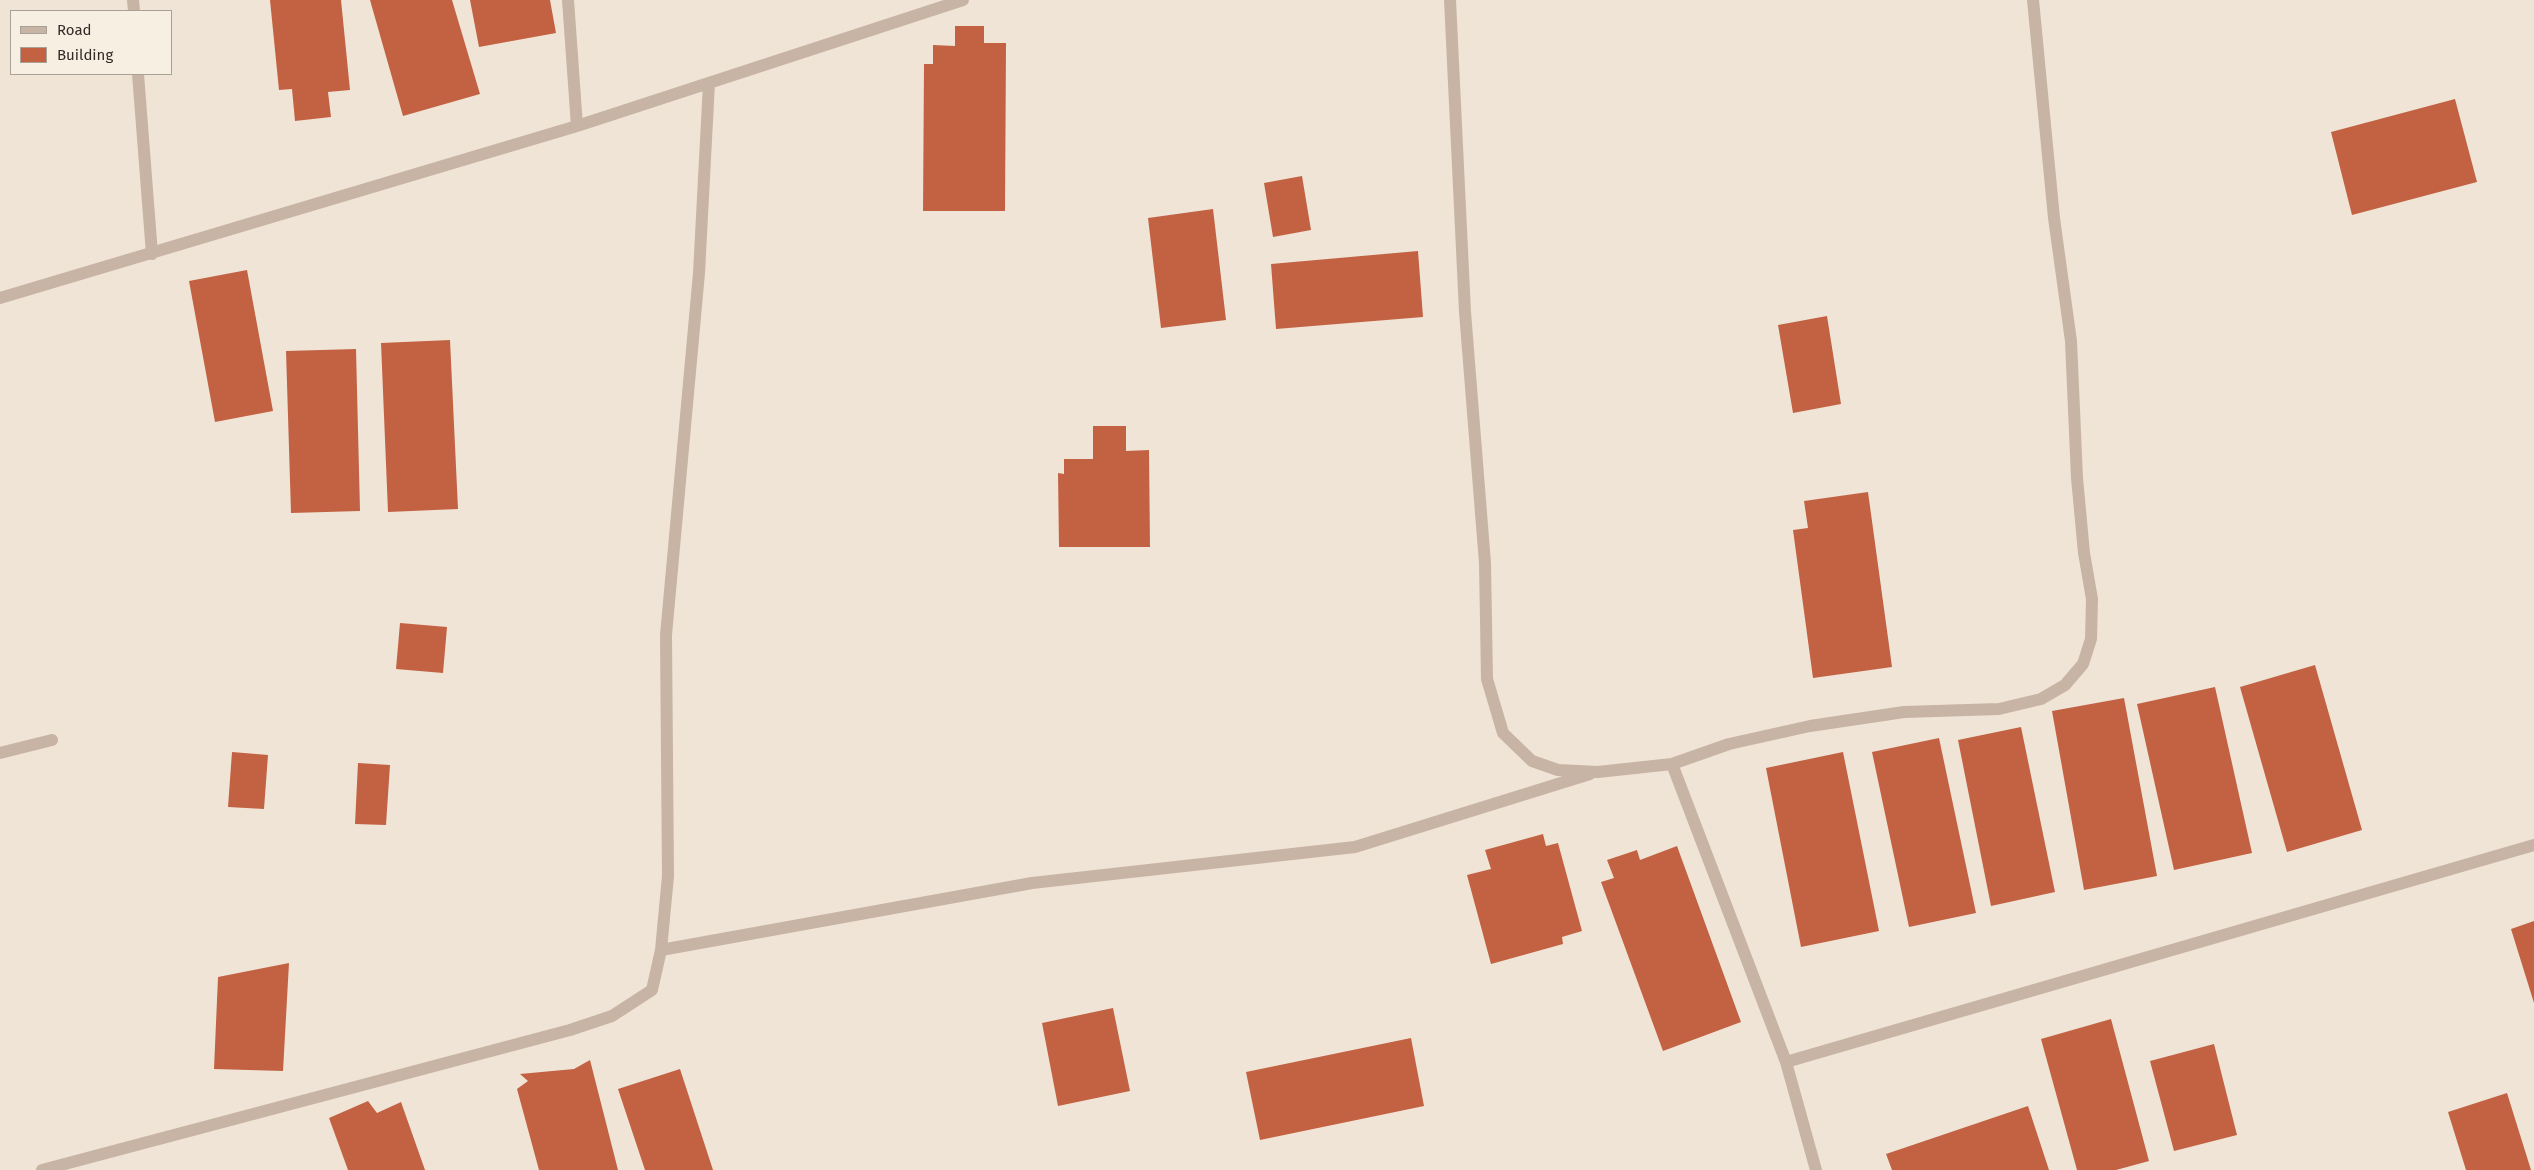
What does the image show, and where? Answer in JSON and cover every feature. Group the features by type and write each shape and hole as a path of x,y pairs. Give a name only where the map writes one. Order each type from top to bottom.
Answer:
{"street":[{"path":"568,0 577,126"},
{"path":"0,298 577,126 963,0"},
{"path":"1450,0 1465,312 1485,563 1487,680 1503,733 1532,761 1558,770 1598,772 1672,764 1729,744 1810,726 1904,712 1999,709 2041,699 2065,685 2083,664 2091,639 2092,599 2084,553 2076,478 2071,341 2054,218 2033,0"},
{"path":"138,75 152,254"},
{"path":"42,1170 570,1030 612,1016 652,990 661,950 668,876 666,635 699,273 709,83"},
{"path":"0,753 52,740"},
{"path":"1672,764 1786,1062 1816,1170"},
{"path":"661,950 1032,883 1355,847 1598,772"},
{"path":"1786,1062 2534,845"}],"building":[{"path":"270,0 341,0 350,90 328,92 331,117 295,121 292,89 279,90"},
{"path":"370,0 452,0 480,94 403,116"},
{"path":"470,0 550,0 556,33 479,47"},
{"path":"955,26 984,26 984,43 1006,43 1005,211 923,211 924,64 933,64 933,45 955,46"},
{"path":"2455,99 2477,182 2352,215 2331,132"},
{"path":"1302,176 1311,230 1273,237 1264,183"},
{"path":"1213,209 1226,320 1161,328 1148,218"},
{"path":"1418,251 1423,317 1276,329 1271,264"},
{"path":"247,270 273,411 215,422 189,281"},
{"path":"1827,316 1841,404 1793,413 1778,325"},
{"path":"450,340 458,509 388,512 381,343"},
{"path":"356,349 360,511 291,513 286,351"},
{"path":"1093,426 1126,426 1126,451 1149,450 1150,547 1059,547 1058,473 1064,474 1064,459 1093,459"},
{"path":"1868,492 1892,667 1813,678 1793,530 1808,528 1804,501"},
{"path":"400,623 447,627 443,673 396,669"},
{"path":"2315,665 2362,830 2287,852 2240,687"},
{"path":"2215,687 2252,853 2174,870 2137,704"},
{"path":"2124,698 2157,876 2084,890 2052,711"},
{"path":"2021,727 2055,892 1991,906 1958,740"},
{"path":"1939,738 1976,913 1909,927 1872,752"},
{"path":"232,752 268,755 264,809 228,807"},
{"path":"1843,752 1879,931 1801,947 1766,768"},
{"path":"358,763 390,765 386,825 355,824"},
{"path":"1543,834 1546,846 1558,843 1582,931 1562,937 1563,944 1491,964 1467,875 1491,869 1485,850"},
{"path":"1677,846 1741,1022 1663,1051 1601,882 1614,878 1607,860 1637,850 1640,860"},
{"path":"2534,921 2534,1003 2511,929"},
{"path":"289,963 283,1071 214,1069 218,977"},
{"path":"1113,1008 1130,1091 1058,1106 1042,1023"},
{"path":"2111,1019 2149,1161 2116,1170 2077,1170 2041,1039"},
{"path":"1411,1038 1424,1106 1260,1140 1246,1072"},
{"path":"2214,1044 2237,1135 2174,1151 2150,1061"},
{"path":"590,1060 618,1170 539,1170 517,1089 528,1081 520,1074 574,1069"},
{"path":"680,1069 713,1170 645,1170 618,1089"},
{"path":"2507,1093 2531,1170 2466,1170 2448,1112"},
{"path":"368,1101 377,1113 401,1102 425,1170 348,1170 329,1118"},
{"path":"2028,1106 2049,1170 1892,1170 1886,1154"}]}
